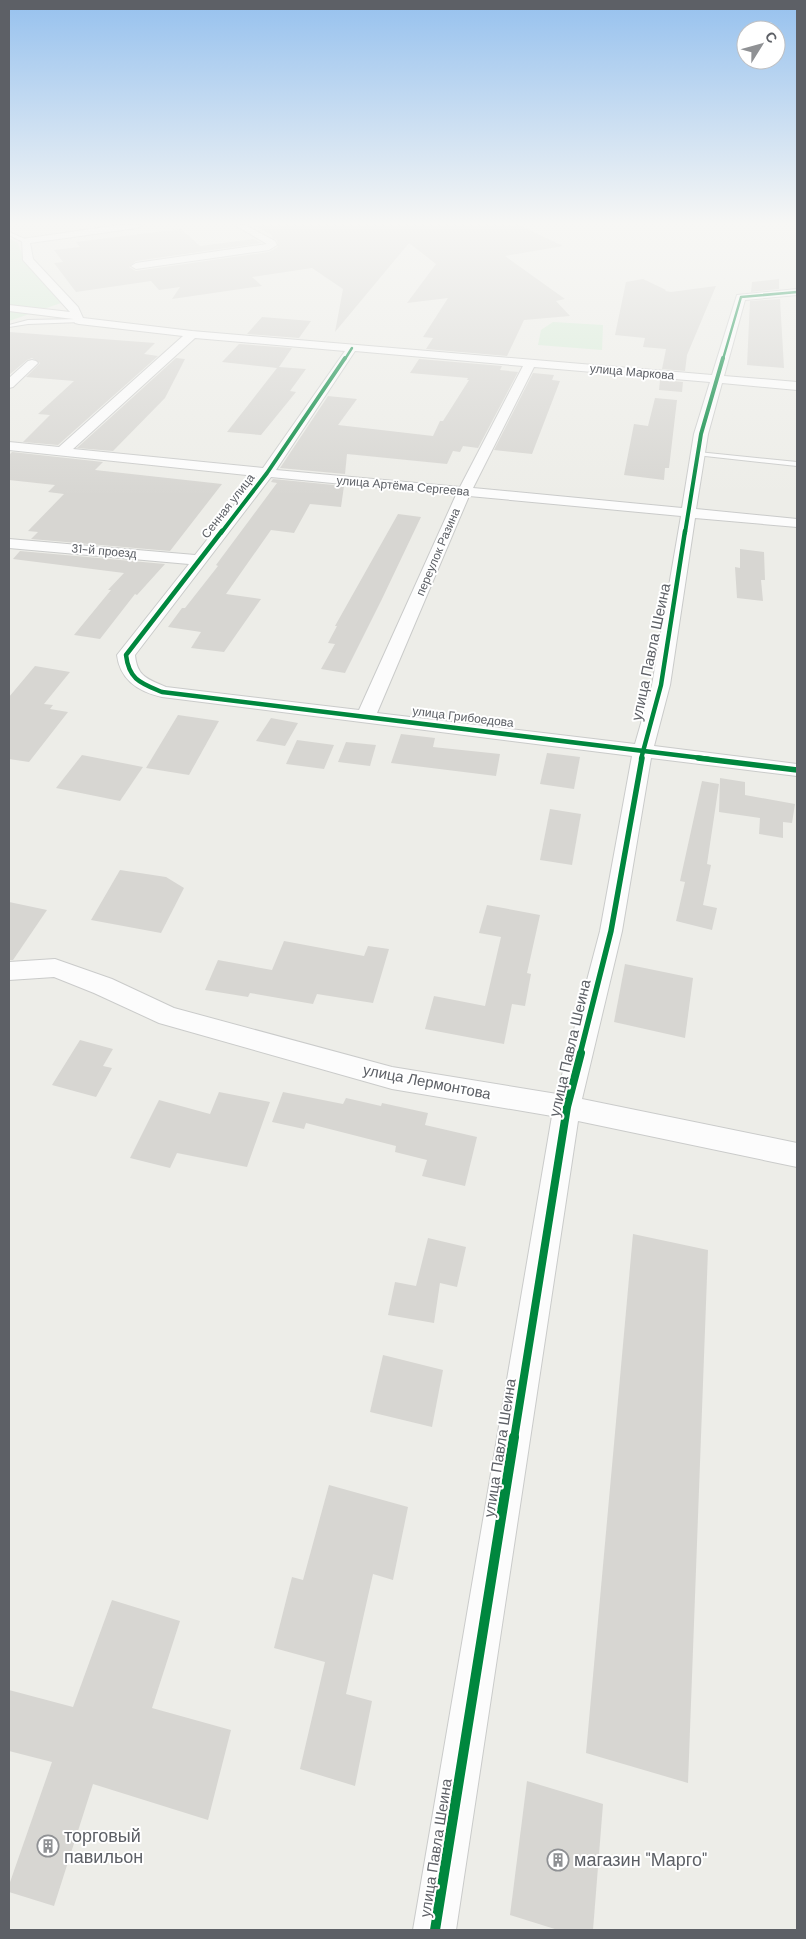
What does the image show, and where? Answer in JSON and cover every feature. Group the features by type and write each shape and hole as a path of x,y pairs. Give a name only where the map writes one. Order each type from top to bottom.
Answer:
{"street":[{"name":"улица Маркова","path":"61,315 192,334 797,386"},
{"name":"улица Павла Шеина","path":"435,1930 567,1107 611,931 643,750 661,685 701,434 736,315"},
{"path":"62,452 192,334"},
{"name":"Сенная улица","path":"130,675 127,668 126,655 267,473 352,348"},
{"path":"9,384 32,363"},
{"name":"переулок Разина","path":"366,716 464,492 530,364"},
{"name":"улица Артёма Сергеева","path":"9,446 267,473 797,523"},
{"name":"31-й проезд","path":"9,543 200,560"},
{"name":"улица Грибоедова","path":"130,675 138,681 162,692 797,770"},
{"name":"улица Лермонтова","path":"9,971 55,968 103,986 168,1016 392,1078 567,1107 797,1155"}],"lane":[{"path":"9,326 28,322 78,318"},
{"path":"698,454 797,464"}],"green space":[{"path":"9,315 25,315 9,321"},
{"path":"553,322 603,325 602,350 538,345 541,330"}],"building":[{"path":"338,315 349,315 335,332"},
{"path":"437,315 570,316 524,320 507,356 426,349 433,338 423,337"},
{"path":"619,315 704,315 687,355 685,371 662,369 666,349 643,347 645,338 615,335"},
{"path":"749,315 781,315 784,368 747,365"},
{"path":"262,317 311,321 299,338 247,334"},
{"path":"9,332 155,343 144,354 158,356 58,445 23,442 50,415 38,414 74,381 26,377 40,363 32,358 9,375"},
{"path":"239,344 292,348 279,367 306,369 290,391 296,392 261,435 227,432 277,368 222,362"},
{"path":"176,358 185,359 165,398 113,451 77,448"},
{"path":"419,359 502,366 500,370 518,372 478,448 463,446 460,452 453,451 447,464 347,454 345,474 280,468 328,396 357,399 338,425 433,436 440,421 443,421 469,380 467,380 468,378 410,373"},
{"path":"533,373 554,375 552,380 560,381 532,454 494,450"},
{"path":"660,380 683,382 682,392 659,390"},
{"path":"655,398 677,400 669,468 665,468 664,480 624,475 634,424 648,426"},
{"path":"12,452 103,462 95,470 222,484 170,551 31,539 38,532 28,531 64,494 48,492 55,485 9,480 9,455"},
{"path":"273,479 344,486 341,507 310,504 294,533 271,530 226,594 261,599 224,652 191,648 201,632 168,627 218,566 216,565 277,483 271,482"},
{"path":"398,514 421,517 381,601 345,673 321,669 335,644 328,643 337,626 335,626"},
{"path":"740,549 764,552 765,580 761,580 763,601 737,598 735,567 740,568"},
{"path":"20,551 165,564 137,595 135,594 100,639 74,635 111,590 108,590 124,573 13,559"},
{"path":"35,666 70,672 44,704 53,705 50,709 68,712 29,762 9,759 9,697"},
{"path":"178,715 219,721 189,775 146,768"},
{"path":"271,718 298,723 285,746 256,741"},
{"path":"401,734 435,738 433,747 500,754 496,776 391,763"},
{"path":"297,740 334,745 324,769 286,764"},
{"path":"346,742 376,745 370,766 338,762"},
{"path":"547,753 580,757 574,789 540,784"},
{"path":"82,755 143,767 120,801 56,788"},
{"path":"720,778 745,782 745,795 795,804 792,823 783,822 783,838 759,834 760,818 719,812"},
{"path":"702,781 719,784 707,864 711,865 703,905 717,908 712,930 676,921 685,882 680,881"},
{"path":"550,809 581,814 572,865 540,860"},
{"path":"120,870 166,877 184,888 161,933 91,920"},
{"path":"9,902 47,910 13,960 9,960"},
{"path":"487,905 540,915 527,973 531,974 525,1006 512,1004 504,1044 425,1029 434,996 485,1006 501,937 479,933"},
{"path":"284,941 364,956 368,946 389,949 373,1003 317,994 313,1004 250,993 248,997 205,990 218,960 272,970"},
{"path":"625,964 693,978 685,1038 614,1022"},
{"path":"80,1040 113,1049 103,1066 112,1068 96,1097 52,1085"},
{"path":"219,1092 270,1102 247,1167 177,1153 170,1168 130,1158 159,1100 210,1114"},
{"path":"283,1092 343,1104 346,1098 381,1106 382,1103 428,1113 425,1125 477,1137 465,1186 422,1176 427,1160 395,1152 396,1146 306,1123 304,1129 272,1122"},
{"path":"633,1234 708,1250 688,1783 586,1753"},
{"path":"428,1238 466,1247 457,1287 440,1283 434,1323 388,1315 395,1282 416,1286"},
{"path":"383,1355 443,1370 432,1427 370,1412"},
{"path":"329,1485 408,1507 393,1580 373,1574 346,1694 372,1701 355,1786 300,1769 325,1662 274,1648 292,1577 303,1580"},
{"path":"112,1600 180,1621 152,1708 231,1730 208,1820 93,1784 54,1906 9,1892 9,1885 52,1762 9,1751 9,1690 73,1707"},
{"name":"магазин \"Марго\"","path":"527,1781 603,1804 593,1930 558,1930 510,1915"}],"cycle path":[{"path":"435,1930 567,1107 611,931 643,750 661,685 701,434 736,315"},
{"path":"352,348 267,473 126,655 129,670 136,680 162,692 797,770"}],"place":[{"name":"торговый павильон","path":"48,1846"},
{"name":"магазин \"Марго\"","path":"558,1860"}]}
